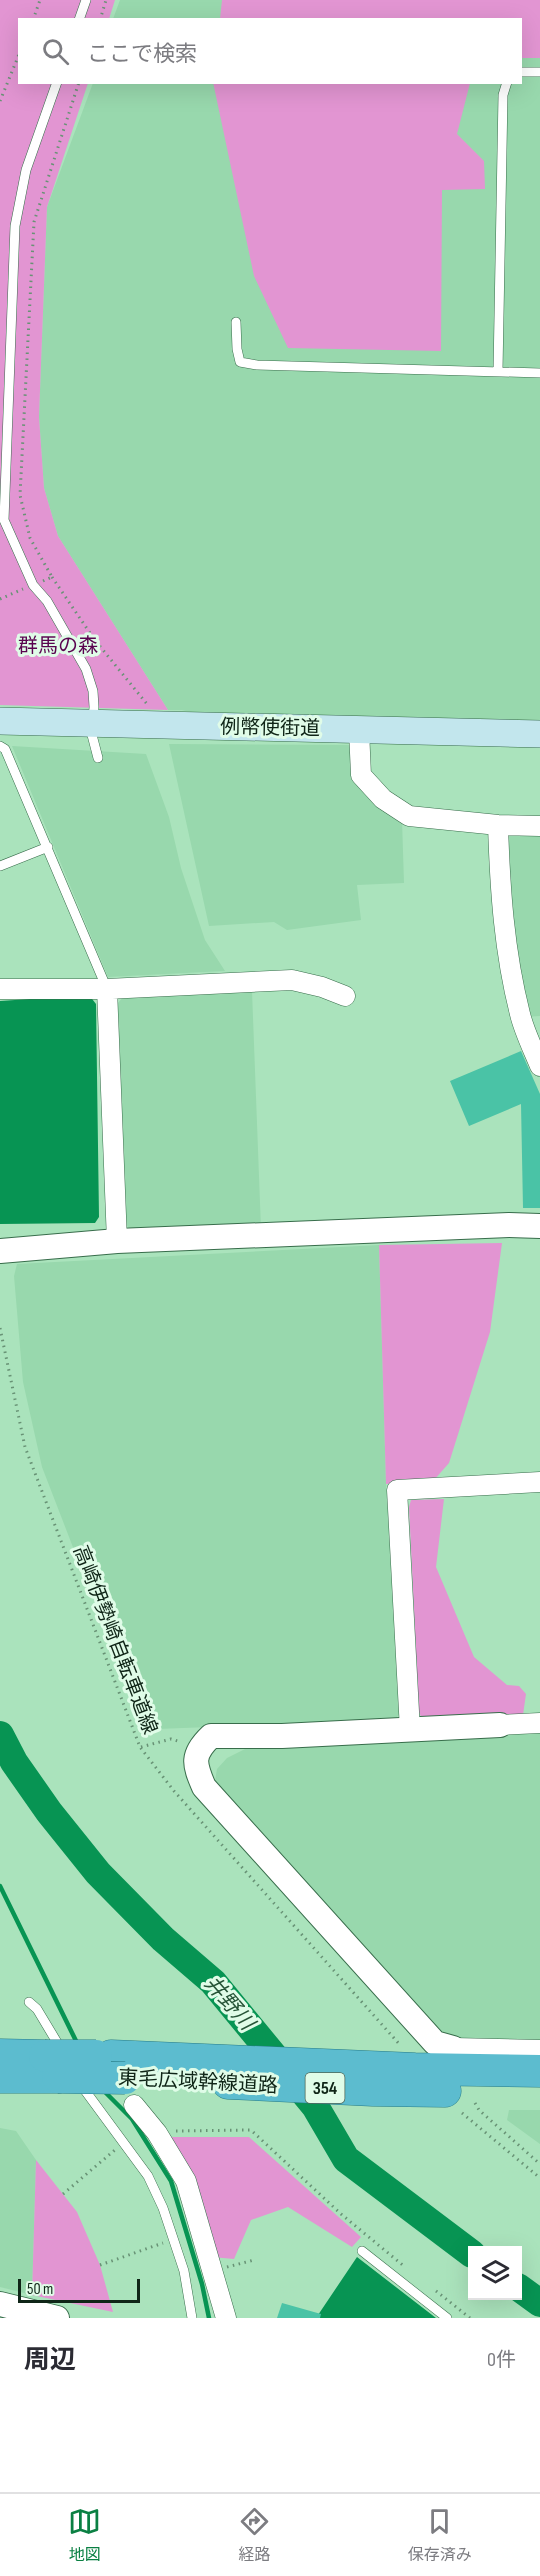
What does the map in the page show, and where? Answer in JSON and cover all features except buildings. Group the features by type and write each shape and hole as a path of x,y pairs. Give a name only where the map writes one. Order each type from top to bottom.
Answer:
{"highway":[{"name":"東毛広域幹線道路","path":"0,2055 123,2079 206,2071 540,2071"},
{"name":"東毛広域幹線道路","path":"0,2077 52,2066"},
{"name":"東毛広域幹線道路","path":"419,2071 540,2092"}],"main road":[{"name":"例幣使街道","path":"0,721 540,734"}],"street":[{"path":"359,730 361,776 383,798 409,816 498,825 540,826"},
{"path":"498,825 500,900 507,953 520,1016 540,1066"},
{"path":"0,989 107,989 292,980 322,987 345,996"},
{"path":"107,989 117,1241"},
{"path":"0,1251 117,1241 509,1225 540,1226"},
{"path":"410,1730 397,1490 540,1482"},
{"path":"540,1723 410,1730 210,1736 201,1745 195,1758 196,1769 204,1787 435,2043 453,2048 540,2050"},
{"path":"123,2079 186,2181 226,2318"},
{"path":"0,2304 57,2318"}],"lane":[{"path":"80,18 86,0"},
{"path":"522,72 540,72"},
{"path":"56,84 26,170 15,226 4,520 33,585 47,601 86,669 93,691 92,735 98,758"},
{"path":"498,371 503,95 506,84"},
{"path":"236,322 240,362 257,365 540,373"},
{"path":"0,746 5,749 107,989"},
{"path":"0,866 48,848"},
{"path":"29,2002 37,2009 83,2089 148,2176 163,2208 186,2279 192,2318"},
{"path":"362,2251 447,2318"}],"path":[{"path":"34,18 40,0"},
{"path":"101,18 106,0"},
{"path":"0,101 18,57"},
{"path":"78,84 34,222 20,495 30,538 52,577 94,639 165,726"},
{"path":"0,599 52,577"},
{"name":"高崎伊勢崎自転車道線","path":"0,1328 25,1447 140,1747 174,1791 419,2071"},
{"path":"140,1747 171,1739"},
{"path":"475,2103 479,2110 540,2164"},
{"path":"462,2113 540,2178"},
{"path":"157,2133 251,2130 341,2214 410,2271"},
{"path":"63,2194 124,2142"},
{"path":"100,2265 173,2239"},
{"path":"235,2265 254,2260"},
{"path":"427,2284 470,2318"}],"shaded area":[{"path":"120,0 540,0 540,723 218,719 182,710 168,710 58,536 44,488 39,417 47,207 93,84 522,84 522,18 113,18"},
{"path":"169,744 353,745 402,820 404,883 357,885 361,920 287,930 274,922 209,926"},
{"path":"12,746 146,754 169,817 181,868 205,940 225,971 108,977"},
{"path":"506,831 540,833 540,1016 523,1017 515,987"},
{"path":"252,991 261,1229 137,1236 125,1224 116,1005 126,994"},
{"path":"89,995 96,1004 99,1217 95,1223 0,1224 0,1001"},
{"path":"379,1245 386,1484 402,1710 395,1720 157,1729 96,1574 76,1555 42,1467 23,1382 14,1276 17,1264"},
{"path":"540,1731 540,2044 449,2041 214,1787 217,1769 227,1758 245,1749"},
{"path":"509,2110 540,2110 540,2144 507,2120"},
{"path":"0,2128 16,2131 36,2160 32,2295 0,2287"},
{"path":"357,2257 436,2318 316,2318"}],"green space":[{"name":"群馬の森","path":"0,0 115,0 109,18 18,18 18,84 88,84 47,207 39,417 44,488 58,536 168,710 0,705"},
{"path":"222,0 540,0 540,58 522,58 522,18 220,18"},
{"path":"213,84 470,84 457,134 484,161 485,189 442,190 441,351 288,348 254,276"},
{"path":"502,1243 490,1332 449,1463 434,1480 386,1484 379,1245"},
{"path":"444,1499 436,1567 474,1657 507,1685 519,1686 526,1694 523,1715 422,1719 419,1712 409,1507 411,1500"},
{"path":"169,2137 249,2137 361,2237 352,2247 288,2207 251,2220 234,2259 212,2257"},
{"path":"36,2160 77,2212 100,2265 113,2312 32,2295"}],"waterway":[{"name":"井野川","path":"0,1735 14,1762 49,1812 98,1873 163,1939 213,1982 315,2106 346,2159 468,2251"},
{"path":"0,1886 78,2045"},
{"path":"104,2091 132,2119 171,2181 202,2284 209,2318"},
{"name":"井野川","path":"522,2290 540,2303"}]}
